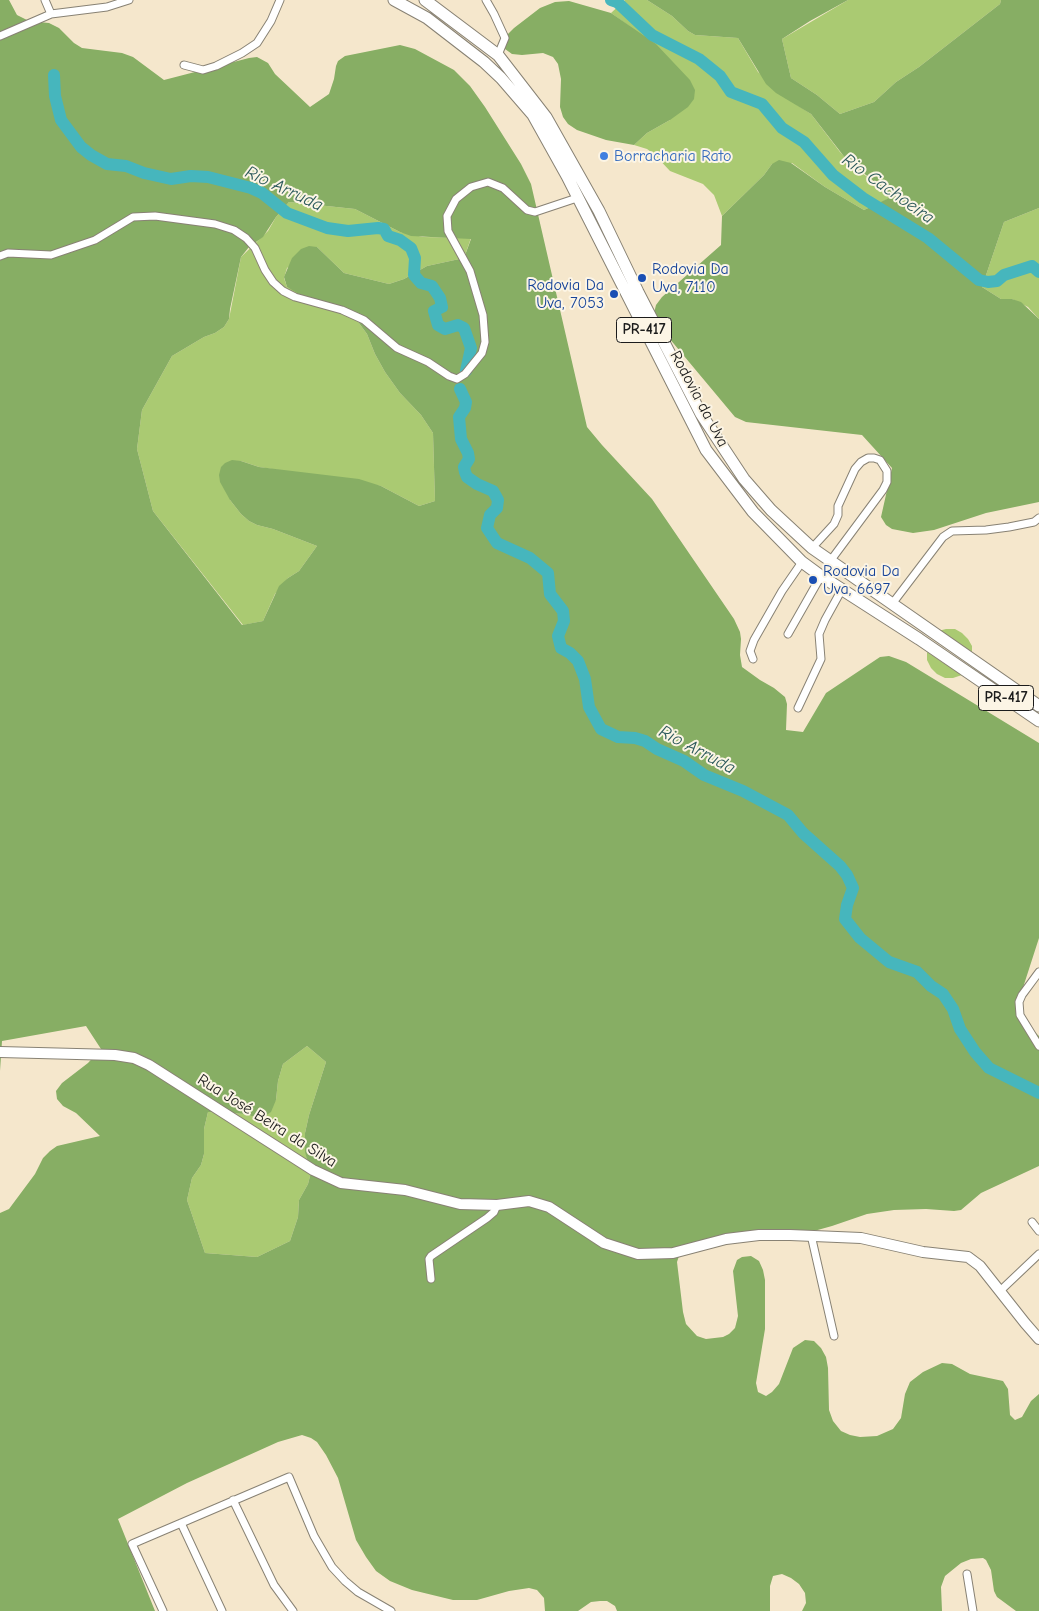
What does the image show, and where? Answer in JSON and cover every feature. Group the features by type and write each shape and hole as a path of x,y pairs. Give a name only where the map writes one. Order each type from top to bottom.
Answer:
{"main road":[{"name":"Rodovia da Uva","path":"394,0 427,18 484,62 501,78 533,115 552,148 706,450 753,512 802,562 821,576 919,638 1039,721"},
{"name":"Rodovia da Uva","path":"425,0 498,55 541,109 599,211 638,292 701,414 744,479 771,510 812,548 1039,706"}],"street":[{"path":"45,0 51,14"},
{"path":"0,36 51,14 107,7 129,0"},
{"path":"184,65 203,70 216,66 257,43 271,21 280,0"},
{"path":"486,0 505,38 498,55"},
{"path":"0,256 8,253 51,255 95,240 134,217 155,216 215,224 234,230 246,238 254,248 269,276 283,291 295,297 342,310 364,320 397,348 428,362 449,376 457,378 465,374 482,354 485,342 483,315 470,271 448,231 447,216 456,199 471,187 488,182 502,188 527,210 535,212 577,198"},
{"path":"812,548 825,531 834,524 838,515 838,506 855,469 868,458 880,460 888,476 883,490 831,560"},
{"path":"892,604 943,537 952,531 1009,527 1034,522 1039,518"},
{"path":"753,659 750,651 754,640 802,562"},
{"path":"788,634 821,576"},
{"path":"798,708 821,659 818,634 841,590"},
{"path":"1039,972 1019,1002 1020,1015 1039,1046"},
{"name":"Rua José Beira da Silva","path":"0,1052 115,1055 134,1058 149,1065 313,1170 341,1183 404,1190 460,1204 496,1205 529,1201 549,1207 604,1243 638,1254 673,1253 726,1239 759,1235 811,1235 861,1238 923,1252 968,1257 980,1266 1039,1339"},
{"path":"431,1279 429,1259 431,1256 487,1218 494,1212 496,1205"},
{"path":"1032,1222 1039,1231"},
{"path":"811,1235 834,1336"},
{"path":"1000,1291 1039,1254"},
{"path":"163,1611 132,1544 289,1477 314,1536 332,1567 358,1592 391,1611"},
{"path":"233,1500 274,1585 293,1611"},
{"path":"181,1523 222,1611"},
{"path":"966,1574 973,1611"}],"green space":[{"path":"0,0 9,0 17,15 29,21 49,23 59,28 82,48 122,53 133,57 164,80 257,57 268,63 275,74 310,107 329,94 338,61 345,56 400,45 415,49 454,70 470,86 521,164 531,184 587,427 652,499 734,619 740,632 742,667 785,697 787,704 786,730 803,732 826,693 880,657 889,656 906,662 1039,743 1039,938 1019,1000 1025,1023 1039,1036 1039,1166 981,1193 961,1210 894,1210 867,1214 814,1231 777,1234 680,1253 677,1262 686,1324 697,1336 706,1339 723,1337 735,1328 738,1316 733,1271 737,1260 742,1257 751,1256 759,1261 765,1280 765,1329 756,1383 758,1392 766,1396 772,1392 779,1384 793,1348 805,1340 814,1341 826,1357 829,1410 833,1421 841,1431 850,1435 860,1437 877,1436 893,1429 901,1418 905,1394 910,1382 923,1372 942,1363 952,1364 970,1374 1003,1381 1008,1389 1010,1415 1015,1420 1022,1417 1031,1401 1039,1394 1039,1611 1016,1611 997,1597 994,1591 991,1570 983,1558 971,1559 961,1563 945,1576 941,1587 942,1611 802,1611 806,1603 805,1593 799,1584 782,1574 773,1576 770,1586 770,1611 617,1611 615,1606 607,1601 600,1601 591,1602 578,1611 545,1611 544,1598 537,1590 529,1588 509,1591 477,1600 453,1600 412,1590 390,1581 376,1571 356,1540 338,1478 326,1455 317,1442 302,1435 278,1442 187,1483 118,1519 155,1611 0,1611 0,1213 9,1209 35,1174 43,1158 50,1151 57,1146 100,1136 76,1113 63,1106 57,1099 56,1091 62,1083 88,1063 101,1049 86,1026 2,1041 0,1071","holes":["289,202 355,209 411,236 471,239 464,258 427,266 404,279 389,284 344,273 317,247 309,246 301,249 292,258 284,277 287,287 304,297 353,315 367,334 385,372 400,393 421,415 433,433 435,501 419,506 381,486 359,479 259,467 241,461 232,460 225,463 221,467 220,482 230,500 241,514 257,525 273,529 317,546 299,571 279,586 263,621 242,625 153,511 137,449 142,410 172,356 224,327 229,319 241,257 249,247 263,237","307,1046 326,1062 305,1133 305,1152 311,1172 308,1184 299,1200 298,1217 290,1241 257,1257 205,1253 187,1200 192,1178 201,1165 204,1154 204,1129 208,1112 245,1114 255,1117 265,1116 271,1112 276,1100 278,1081 283,1064"]},
{"path":"625,0 647,0 672,16 695,35 738,38 758,72 797,105 811,114 840,152 859,171 876,183 890,198 864,210 825,187 792,163 772,164 764,175 722,216 714,195 703,184 670,171 654,154 647,149 634,145 647,133 670,120 629,26 611,13"},
{"path":"647,0 848,0 782,39 791,78 817,95 840,114 874,102 896,82 919,67 1000,4 1001,0 1039,0 1039,208 1004,222 982,287 1001,299 1012,299 1021,302 1039,319 1039,502 986,513 934,530 913,533 892,529 886,525 881,517 892,468 862,435 746,422 735,417 658,324 654,313 656,305 662,297 721,245 722,216 764,175 772,164 779,160 791,163 825,187 864,210 889,198 876,183 846,159 811,114 776,93 766,84 738,38 695,35 672,16"},
{"path":"848,0 1001,0 1000,4 919,67 896,82 874,102 840,114 817,95 791,78 782,39"},
{"path":"569,1 611,13 656,44 690,80 695,90 694,99 688,107 647,133 634,145 606,140 577,130 568,124 563,117 560,107 561,79 558,64 553,57 543,53 512,54 505,49 503,43 506,36 514,28 540,8 555,2"},
{"path":"289,202 355,209 400,232 423,237 471,238 464,258 427,266 404,279 389,284 344,273 317,247 287,268 284,278 287,287 353,315 367,334 385,372 400,393 421,415 433,433 435,501 419,506 381,486 259,467 241,461 230,500 241,514 257,525 273,529 317,546 299,571 288,578 275,594 263,621 243,625 153,511 137,449 142,410 172,356 224,327 229,319 241,257 268,231 276,217"},
{"path":"1039,208 1039,319 1028,307 1012,299 1001,299 982,287 1004,222"},
{"path":"955,629 968,639 972,646 972,655 938,631"},
{"path":"927,652 962,675 945,678 937,674 927,660"},
{"path":"307,1046 326,1062 305,1133 311,1172 308,1184 299,1200 298,1217 290,1241 257,1257 205,1253 187,1200 192,1178 201,1165 204,1154 204,1129 208,1112 245,1114 255,1117 276,1100 278,1081 283,1064"}],"waterway":[{"name":"Rio Cachoeira","path":"611,0 617,2 652,35 699,59 720,76 731,92 762,104 782,128 804,142 833,175 863,198 928,238 979,280 997,281 1004,275 1032,266 1039,272"},
{"name":"Rio Arruda","path":"54,75 55,96 61,120 81,147 107,164 126,166 144,173 171,179 191,176 208,177 251,188 262,193 287,213 327,228 348,231 378,228 384,229 388,236 400,240 411,248 415,258 414,275 421,283 432,286 440,298 442,307 434,311 438,325 445,329 458,325 464,328 471,348 466,371"},
{"name":"Rio Arruda","path":"460,389 466,402 465,408 459,417 461,439 469,459 464,467 465,472 467,477 477,484 493,491 498,500 497,508 490,515 487,528 497,543 530,558 548,573 550,594 563,611 564,621 558,636 561,648 578,661 585,679 589,707 601,729 618,737 635,738 645,741 657,749 684,761 704,775 743,791 788,815 803,833 840,866 847,875 853,888 847,905 845,919 860,938 889,962 917,972 931,986 943,994 953,1009 960,1029 975,1052 989,1068 1039,1093"}],"place":[{"name":"Borracharia Rato","path":"604,156"},
{"name":"Rodovia Da Uva, 7110","path":"642,278"},
{"name":"Rodovia Da Uva, 7053","path":"614,294"},
{"name":"Rodovia Da Uva, 6697","path":"813,580"}]}
